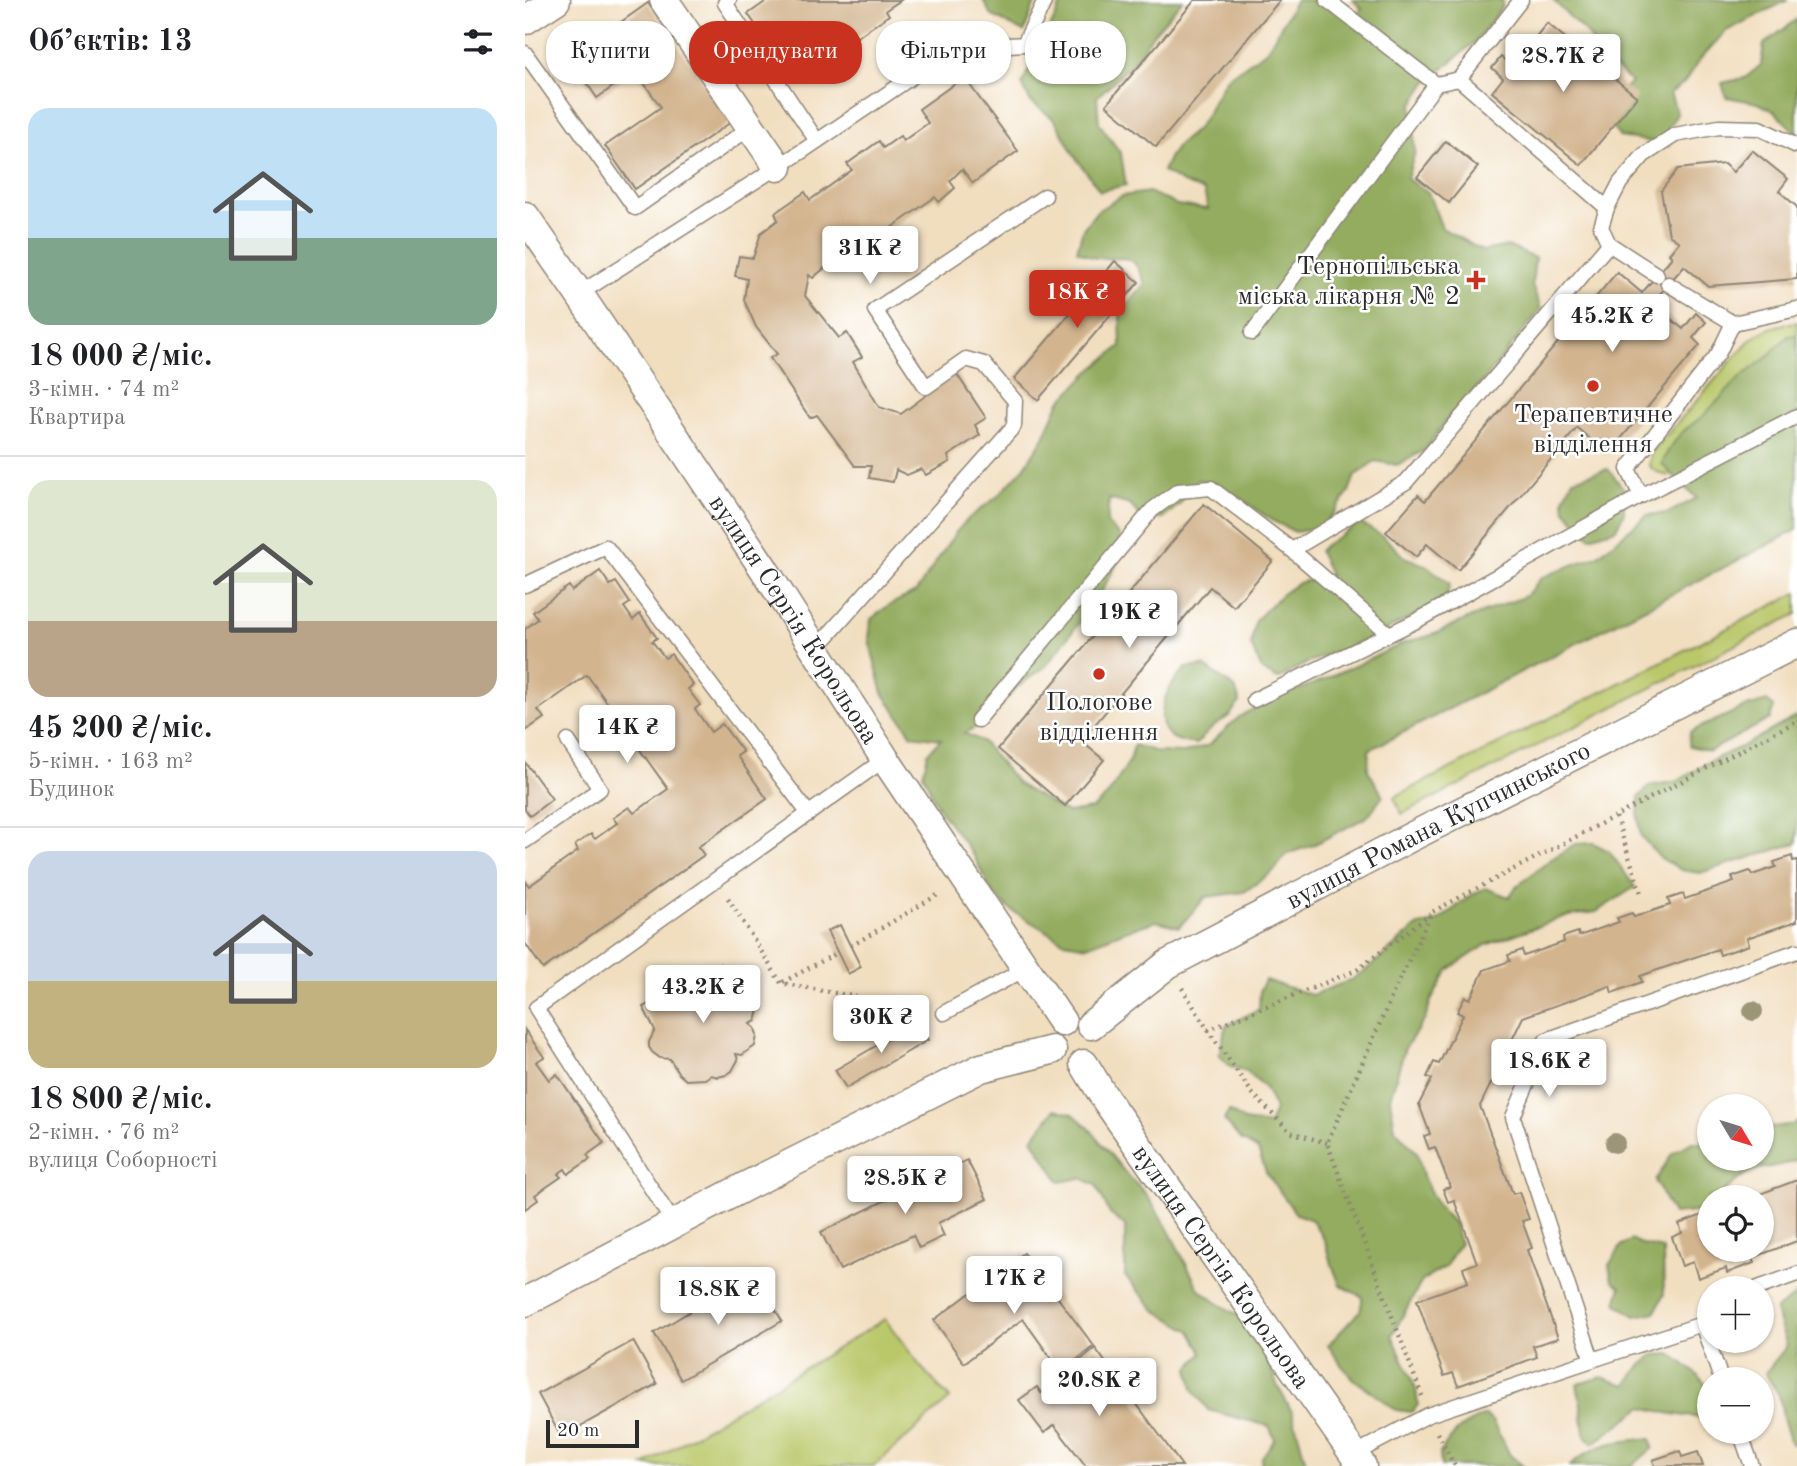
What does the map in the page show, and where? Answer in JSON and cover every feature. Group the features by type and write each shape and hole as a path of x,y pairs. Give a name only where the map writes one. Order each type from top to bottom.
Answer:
{"street":[{"path":"525,20 556,0"},
{"path":"664,0 778,167"},
{"name":"вулиця Сергія Корольова","path":"525,216 764,569 885,759 1062,1022"},
{"name":"вулиця Романа Купчинського","path":"1091,1025 1168,964 1411,837 1797,643"},
{"path":"1069,1019 1077,1019 1091,1025 1098,1039 1098,1046 1091,1060 1077,1066 1062,1062 1052,1050 1052,1034 1056,1027 1069,1019"},
{"path":"525,1303 758,1180 981,1068 1052,1050"},
{"name":"вулиця Сергія Корольова","path":"1084,1064 1106,1100 1358,1460"}],"lane":[{"path":"729,0 725,3 817,141"},
{"path":"579,294 778,167 965,41 984,38 1009,45 1024,44 1045,0"},
{"path":"1327,0 1436,85"},
{"path":"1252,333 1436,85 1459,79 1521,0"},
{"path":"525,53 635,208 751,127"},
{"path":"1459,79 1607,208"},
{"path":"1797,146 1759,128 1719,127 1675,135 1644,155 1620,183 1601,227 1609,244 1734,323 1797,309"},
{"path":"815,650 1014,426 1015,401 984,364 966,359 926,387 876,310 1045,196"},
{"path":"1292,550 1406,482 1609,244"},
{"path":"1641,496 1628,469 1718,354 1734,323"},
{"path":"1254,700 1441,607 1641,496 1797,416"},
{"path":"978,720 1152,510 1178,491 1211,488 1292,550 1389,634"},
{"path":"525,586 606,547 809,814"},
{"path":"525,841 600,789 568,741"},
{"path":"674,1224 530,1004 716,880 885,759"},
{"path":"1592,1360 1513,1117 1546,1040 1797,951"},
{"path":"944,1013 1027,968"},
{"path":"1774,1282 1797,1274"},
{"path":"1358,1460 1428,1416 1697,1323"},
{"path":"1744,1444 1752,1466"}],"path":[{"path":"1208,1030 1357,970 1432,912 1797,721"},
{"path":"1616,817 1641,893"},
{"path":"851,946 966,878"},
{"path":"716,880 781,983 944,1013"},
{"path":"1432,912 1327,1143 1428,1416 1455,1466"},
{"path":"781,983 837,953"},
{"path":"1181,988 1252,1093 1290,1132 1327,1143"}],"green space":[{"path":"983,0 1036,0 1028,21 1025,21 1024,32 1011,25 1011,21 1003,21 991,15"},
{"path":"1063,0 1183,0 1126,70 1126,21 1053,21"},
{"path":"1296,0 1328,0 1358,13 1362,9 1353,0 1503,0 1502,7 1476,41 1427,82 1412,105 1415,152 1407,179 1428,192 1442,228 1483,251 1508,246 1535,258 1532,285 1541,309 1488,375 1445,422 1425,450 1397,465 1375,461 1355,476 1348,494 1322,528 1295,532 1273,521 1218,484 1197,480 1180,504 1163,518 1144,520 1130,505 1109,499 1107,523 1120,536 1116,566 1097,599 1046,666 1016,688 989,721 964,733 982,741 1018,784 1067,813 1092,809 1108,795 1130,760 1134,745 1157,752 1184,753 1209,745 1238,718 1265,702 1324,680 1404,643 1432,635 1526,596 1541,578 1597,556 1647,515 1668,513 1697,498 1662,464 1668,451 1681,433 1703,416 1741,377 1765,359 1788,336 1797,335 1797,530 1369,750 1368,770 1383,796 1367,817 1313,845 1286,854 1275,870 1244,892 1206,897 1179,927 1157,921 1087,946 1065,942 1009,909 991,891 974,856 939,809 923,774 928,753 941,739 912,735 883,693 869,640 871,619 889,605 916,592 956,532 969,518 998,496 1024,468 1044,437 1059,403 1088,373 1121,346 1120,313 1145,284 1136,266 1128,259 1095,258 1077,250 1083,229 1097,211 1122,196 1149,192 1177,205 1208,209 1204,191 1163,171 1180,143 1196,130 1208,113 1227,78 1267,50"},
{"path":"1553,0 1788,0 1726,31 1701,58 1684,83 1670,93 1677,114 1660,143 1620,137 1602,116 1610,102 1631,82 1601,55 1589,36"},
{"path":"1797,19 1797,134 1774,111 1758,103 1726,97 1722,83 1745,78 1761,65 1764,44"},
{"path":"1025,78 1025,84 1111,84 1097,97 1099,123 1121,154 1126,185 1100,191 1074,155 1055,120 1030,101 1022,84"},
{"path":"1797,322 1797,410 1667,476 1649,466 1651,453 1748,342 1771,328"},
{"path":"1608,469 1624,489 1624,512 1616,529 1590,537 1565,510 1564,499 1573,479"},
{"path":"1360,523 1384,537 1405,557 1427,566 1450,584 1446,598 1374,637 1309,662 1278,679 1262,670 1251,645 1255,621 1281,595 1298,583 1330,575 1319,551"},
{"path":"1797,593 1797,614 1402,814 1394,797"},
{"path":"1204,666 1235,688 1240,702 1229,716 1196,744 1178,740 1169,735 1163,724 1165,697 1186,668"},
{"path":"1767,701 1774,707 1770,719 1710,751 1689,746 1690,732 1743,708"},
{"path":"1797,716 1797,843 1700,873 1681,870 1659,857 1641,836 1638,817 1639,797 1649,786 1678,781 1710,761"},
{"path":"1593,843 1609,851 1635,887 1596,912 1563,917 1486,945 1448,970 1431,1001 1425,1019 1405,1048 1390,1098 1395,1129 1417,1153 1424,1179 1437,1205 1454,1223 1460,1243 1445,1267 1422,1281 1392,1335 1416,1389 1418,1405 1412,1412 1396,1410 1355,1380 1328,1345 1360,1311 1363,1297 1340,1285 1325,1241 1312,1220 1296,1214 1266,1172 1258,1150 1240,1139 1224,1120 1229,1111 1244,1121 1269,1125 1275,1109 1265,1088 1247,1072 1230,1066 1219,1055 1226,1026 1259,1009 1260,990 1265,980 1312,995 1351,980 1416,927 1438,921 1470,896 1485,888 1509,897 1516,887 1550,860 1575,844"},
{"path":"1055,1109 1073,1114 1089,1128 1146,1194 1167,1227 1199,1289 1241,1317 1265,1353 1277,1385 1292,1412 1307,1466 1261,1466 1262,1457 1275,1439 1269,1426 1208,1410 1193,1389 1189,1368 1203,1353 1191,1331 1155,1310 1125,1276 1125,1226 1110,1214 1096,1185 1081,1178 1060,1182 1032,1139"},
{"path":"1797,1122 1797,1160 1775,1166 1775,1127"},
{"path":"1692,1142 1697,1142 1697,1171 1753,1171 1732,1185 1697,1185 1697,1212 1673,1214 1655,1181 1672,1154"},
{"path":"1632,1240 1663,1249 1664,1294 1655,1312 1635,1316 1616,1303 1621,1287 1612,1281 1609,1265 1622,1245"},
{"path":"1797,1295 1797,1441 1791,1444 1779,1395 1774,1387 1774,1367 1770,1367 1787,1346 1775,1310"},
{"path":"885,1319 921,1367 950,1399 874,1466 644,1466"},
{"path":"1671,1354 1697,1375 1697,1417 1642,1407 1593,1444 1584,1434 1577,1384 1602,1377 1626,1385 1653,1355"},
{"path":"1485,1415 1492,1421 1510,1455 1523,1466 1441,1466 1440,1453 1454,1434"},
{"path":"1651,1439 1653,1448 1632,1466 1570,1466 1589,1452 1607,1444"}],"building":[{"path":"768,0 901,0 886,10 889,15 876,21 876,24 862,34 862,21 753,21 748,14"},
{"path":"1195,0 1280,0 1156,147 1106,105"},
{"path":"648,3 661,21 622,21"},
{"path":"1547,23 1637,97 1581,165 1492,92 1503,78 1492,68 1501,57 1512,66"},
{"path":"675,42 689,62 689,84 704,84 731,122 635,189 605,146 661,107 644,84 675,84"},
{"path":"588,84 617,84 597,98"},
{"path":"954,84 969,84 1018,151 973,183 962,169 950,181 955,188 939,202 935,197 891,228 894,234 876,242 868,228 839,250 842,253 813,278 809,275 805,296 839,338 847,333 862,357 853,362 879,407 901,414 956,373 986,418 975,425 980,435 948,456 950,462 926,475 921,469 907,475 896,470 893,482 869,478 871,466 855,466 817,415 810,418 770,358 777,354 756,327 744,300 747,279 735,276 739,256 753,258 761,233 778,220 775,213 805,192 810,200 852,170 847,164 879,141 883,148 900,136 903,141 928,123 919,109"},
{"path":"1446,141 1478,167 1449,203 1417,177"},
{"name":"Терапевтичне відділення","path":"1752,150 1788,179 1779,191 1797,207 1797,279 1708,286 1684,266 1652,303 1683,329 1696,313 1706,322 1693,338 1700,345 1608,454 1577,428 1458,570 1427,544 1416,557 1386,532 1418,495 1425,501 1617,272 1642,293 1672,257 1669,254 1679,242 1669,235 1661,191 1678,169 1724,164 1733,172"},
{"path":"1115,261 1139,282 1038,400 1014,379"},
{"name":"Пологове відділення","path":"1204,504 1273,561 1234,607 1210,587 1081,741 1104,760 1065,806 998,749"},
{"path":"600,571 610,585 616,582 630,603 624,607 633,620 640,614 657,638 652,641 665,658 671,654 693,685 688,689 700,705 695,709 711,732 722,724 743,752 737,756 767,799 698,847 704,855 543,969 525,943 525,880 529,886 578,851 575,845 591,834 595,839 617,823 613,818 629,807 634,813 668,789 625,729 617,735 602,714 611,708 587,675 538,710 544,718 525,731 525,629 538,619 533,612 569,586 572,591"},
{"path":"525,762 552,799 530,816 525,809"},
{"path":"1792,856 1793,861 1797,860 1797,921 1747,938 1749,945 1720,955 1718,949 1640,976 1642,982 1612,993 1610,986 1523,1017 1480,1106 1513,1194 1519,1192 1529,1219 1522,1221 1532,1248 1527,1250 1558,1338 1533,1346 1537,1357 1458,1386 1453,1373 1444,1376 1417,1300 1468,1282 1463,1268 1477,1263 1454,1200 1448,1202 1443,1189 1450,1187 1435,1147 1429,1149 1424,1136 1430,1134 1419,1104 1432,1079 1427,1077 1434,1062 1439,1064 1463,1015 1457,1012 1465,997 1470,999 1484,970 1510,961 1508,955 1522,950 1524,956 1564,942 1563,937 1578,932 1579,936 1619,922 1617,918 1632,913 1634,917 1670,905 1668,899 1683,894 1685,899 1734,882 1732,877 1750,871 1752,875 1776,867 1774,862"},
{"path":"840,925 861,967 848,974 827,931"},
{"path":"721,964 736,990 751,995 760,1007 756,1021 750,1024 755,1028 757,1036 755,1046 742,1055 736,1054 738,1060 732,1071 726,1075 686,1080 670,1059 660,1058 649,1047 655,1030 643,1007 672,992 668,986 689,973 693,981"},
{"path":"917,1022 928,1040 846,1088 835,1070"},
{"path":"525,1030 544,1057 536,1062 549,1080 557,1074 604,1143 587,1155 590,1159 568,1174 565,1169 558,1174 561,1177 535,1195 538,1200 525,1209"},
{"path":"967,1160 987,1199 938,1223 944,1236 919,1248 913,1235 840,1270 821,1232"},
{"path":"1797,1180 1797,1241 1774,1250 1774,1189"},
{"path":"1697,1217 1697,1262 1754,1263 1727,1273 1726,1268 1697,1276 1693,1262 1682,1266 1672,1237 1682,1233 1679,1224"},
{"path":"1024,1253 1094,1346 1061,1372 1023,1319 964,1363 934,1320"},
{"path":"754,1273 782,1321 681,1380 654,1333"},
{"path":"633,1341 657,1384 561,1437 538,1394"},
{"path":"1095,1348 1182,1466 1086,1466 1054,1425 1044,1433 1019,1400 1037,1387 1041,1393"},
{"path":"1680,1451 1682,1457 1698,1452 1703,1466 1655,1466 1653,1460"}],"place":[{"name":"Тернопільська міська лікарня № 2","path":"1476,280"},
{"name":"Терапевтичне відділення","path":"1593,386"},
{"name":"Пологове відділення","path":"1099,674"}]}
